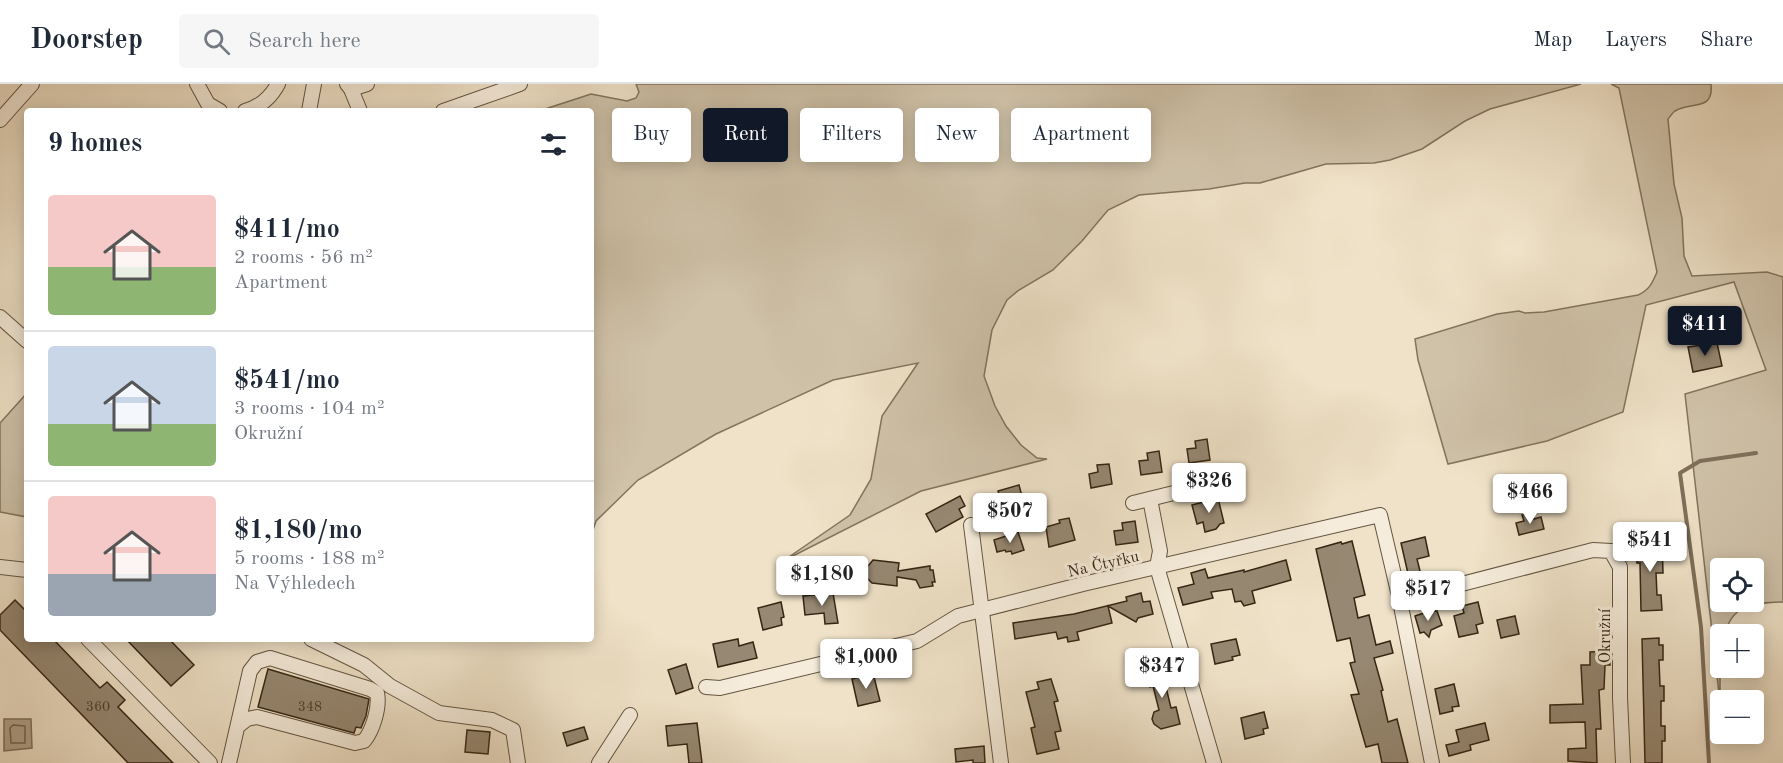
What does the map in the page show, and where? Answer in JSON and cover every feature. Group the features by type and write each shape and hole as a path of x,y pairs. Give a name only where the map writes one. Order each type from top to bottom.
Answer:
{"street":[{"path":"0,120 32,84"},
{"path":"196,84 208,104 215,108"},
{"path":"256,108 273,94 278,84"},
{"path":"310,108 314,84"},
{"path":"359,108 349,87 367,84"},
{"path":"452,108 520,84"},
{"path":"0,317 24,338"},
{"path":"1133,503 1186,490"},
{"path":"1150,499 1160,551 1157,567 1214,763"},
{"name":"Na Čtyřku","path":"706,687 720,688 917,641 958,616 1380,515 1400,600"},
{"path":"971,525 1001,763"},
{"name":"Okružní","path":"1400,600 1593,550 1611,550 1620,567 1620,698 1623,763"},
{"path":"0,567 24,572"},
{"path":"1400,600 1432,763"},
{"path":"91,642 208,762"},
{"path":"317,642 364,665 390,686 439,713 492,720 513,730 518,763"},
{"path":"229,763 250,671 257,662 270,658 370,689 377,693 379,701 369,735 364,741 355,743 257,717 247,719 237,732"},
{"path":"599,763 630,715"}],"shaded area":[{"path":"636,84 1581,84 1490,109 1465,121 1422,149 1390,160 1374,163 1326,164 1260,183 1139,195 1108,210 1053,270 1019,290 1007,300 992,330 984,376 995,406 1006,426 1021,445 1037,458 1047,459 921,491 783,561 850,515 871,479 882,416 918,363 833,380 716,434 638,480 596,521 594,527 594,108 548,108 591,94 627,101 636,98 639,92"},
{"path":"1611,84 1711,84 1709,99 1700,104 1681,108 1668,119 1674,184 1682,218 1684,256 1692,276 1767,272 1783,277 1783,602 1764,603 1764,558 1710,558 1710,612 1738,612 1728,624 1711,624 1685,394 1766,370 1734,282 1646,305 1623,412 1547,441 1448,464 1418,360 1415,339 1497,314 1519,311 1544,312 1638,295 1650,286 1657,272 1619,88"},
{"path":"24,396 24,516 0,512 0,423"},
{"path":"1717,678 1720,678 1719,690"}],"water":[{"path":"4,719 31,719 32,748 4,751"}],"building":[{"path":"1717,343 1722,366 1693,372 1688,347"},
{"path":"1207,439 1210,460 1189,463 1187,449 1196,448 1195,441"},
{"path":"1159,451 1162,472 1141,475 1139,461 1148,460 1147,453"},
{"path":"1109,464 1112,484 1091,488 1089,474 1098,472 1097,465"},
{"path":"1019,485 1025,508 1004,514 997,498 1000,497 998,491"},
{"path":"960,496 965,506 959,509 963,517 936,532 926,514"},
{"path":"1218,498 1224,523 1216,529 1205,532 1203,522 1197,524 1192,505"},
{"path":"1532,513 1534,519 1541,517 1544,529 1519,535 1516,523 1524,521 1522,515"},
{"path":"1069,518 1075,540 1049,547 1046,527"},
{"path":"1135,521 1138,542 1116,545 1114,531 1123,530 1122,523"},
{"path":"1018,532 1024,550 1012,554 1011,551 1006,552 1005,550 997,552 994,540"},
{"path":"1425,537 1429,556 1417,559 1421,575 1409,578 1401,543"},
{"path":"1662,539 1663,573 1656,573 1657,595 1661,595 1662,610 1641,611 1640,563 1637,563 1637,547 1640,547 1640,540"},
{"path":"1352,541 1365,595 1354,598 1358,618 1369,615 1376,645 1390,641 1393,653 1374,658 1383,690 1381,691 1388,722 1397,719 1408,763 1382,763 1378,744 1366,747 1351,695 1359,694 1350,663 1355,662 1350,638 1337,641 1316,549"},
{"path":"873,560 899,563 898,571 930,566 935,582 932,582 933,586 920,588 916,580 897,577 897,586 872,583 865,576 864,571"},
{"path":"1286,560 1291,580 1252,591 1255,603 1244,606 1241,601 1235,602 1232,589 1211,592 1213,598 1183,605 1178,588 1194,584 1191,573 1205,569 1208,578 1244,570 1244,572"},
{"path":"833,593 838,623 825,624 824,613 805,615 803,596"},
{"path":"1141,593 1143,602 1150,601 1153,614 1138,618 1136,622 1108,606 1112,623 1077,632 1079,640 1068,642 1067,637 1058,639 1056,632 1015,639 1013,623 1074,614 1127,601 1126,597"},
{"path":"15,600 24,609 24,642 56,642 100,688 107,682 125,700 118,707 173,763 128,763 0,630 0,615"},
{"path":"781,602 784,617 781,618 782,625 763,630 758,608"},
{"path":"1478,602 1483,623 1476,625 1478,633 1459,637 1454,616 1464,613 1462,606"},
{"path":"1437,611 1442,625 1431,630 1429,637 1424,632 1420,633 1415,616"},
{"path":"1515,616 1519,634 1501,638 1497,620"},
{"path":"1659,638 1659,645 1663,645 1663,660 1659,660 1660,686 1664,686 1664,701 1661,701 1661,726 1665,726 1665,741 1662,741 1662,763 1645,763 1642,639"},
{"path":"738,639 739,646 753,642 757,658 718,667 713,644"},
{"path":"1236,639 1240,655 1232,657 1233,660 1215,664 1211,644"},
{"path":"129,642 172,642 194,665 171,686"},
{"path":"1609,651 1610,665 1605,665 1604,689 1599,690 1601,729 1596,729 1597,763 1568,761 1568,749 1586,748 1585,722 1550,723 1550,705 1583,704 1581,665 1590,665 1590,652"},
{"path":"686,664 693,688 676,694 668,670"},
{"path":"1163,665 1171,708 1176,707 1180,724 1161,729 1154,724 1152,719 1154,712 1159,710 1153,686 1150,687 1145,669"},
{"path":"268,669 369,699 361,728 356,727 354,733 258,707"},
{"path":"873,673 880,701 858,706 852,679"},
{"path":"1051,679 1058,701 1054,702 1061,731 1055,732 1059,749 1037,754 1031,728 1035,727 1026,692 1039,689 1037,682"},
{"path":"1454,684 1459,706 1452,707 1453,711 1440,714 1435,689"},
{"path":"1264,712 1268,728 1263,729 1264,734 1245,739 1241,718"},
{"path":"697,723 702,763 689,763 687,744 668,746 666,726"},
{"path":"1485,723 1489,740 1470,745 1471,750 1449,756 1446,745 1459,742 1456,730"},
{"path":"584,727 588,739 567,746 563,733"},
{"path":"467,730 490,732 488,754 465,752"},
{"path":"984,746 985,763 973,763 973,760 956,762 955,749"}],"waterway":[{"path":"1709,763 1701,627 1680,473 1700,461 1756,453"}]}
